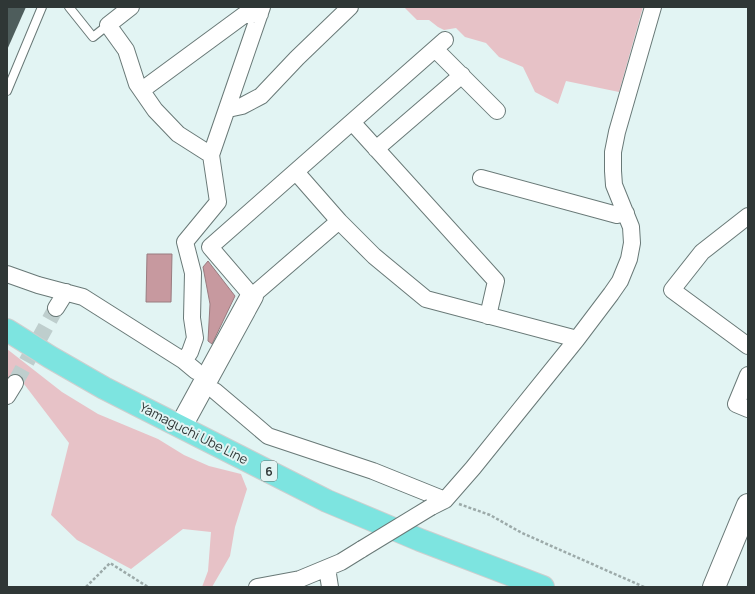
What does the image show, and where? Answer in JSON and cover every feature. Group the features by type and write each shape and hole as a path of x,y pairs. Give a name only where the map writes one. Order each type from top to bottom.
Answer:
{"main road":[{"name":"Yamaguchi Ube Line","path":"7,330 104,388 327,501 420,540 543,587"}],"street":[{"path":"131,7 108,25 126,50 137,84 155,110 178,134 211,155"},
{"path":"257,587 300,579 341,562 438,503 473,468 611,294 620,280 629,259 632,243 626,213 614,185 612,170 613,152 616,132 653,7"},
{"path":"228,109 242,106 261,96 347,8"},
{"path":"142,90 244,15 261,11"},
{"path":"184,361 190,352 195,338 192,318 193,273 185,242 218,202 211,155 261,11"},
{"path":"252,296 210,247 440,44 462,75 497,111"},
{"path":"376,148 462,75"},
{"path":"352,122 496,281 488,316"},
{"path":"296,172 339,221 374,256 426,299 577,338"},
{"path":"481,178 617,215 626,213"},
{"path":"748,216 702,252 672,290 748,346"},
{"path":"181,426 252,296 339,221"},
{"path":"7,274 38,285 83,297 184,361 196,371"},
{"path":"56,308 66,292"},
{"path":"748,375 736,404 748,409"},
{"path":"215,391 268,436 373,471 438,503"},
{"path":"714,587 748,505"},
{"path":"327,568 330,587"}],"lane":[{"path":"7,91 42,7"},
{"path":"69,7 93,37 108,25"}],"path":[{"path":"438,503 490,515 522,533 644,587"},
{"path":"86,587 110,563 148,587"}],"shaded area":[{"path":"404,7 643,7 619,92 566,81 558,104 535,92 523,67 499,57 486,43 465,37 456,28 444,30 429,20 417,20"},
{"path":"147,254 172,254 171,302 146,302"},
{"path":"208,261 235,296 212,344 208,341 210,304 203,267"},
{"path":"7,349 62,392 98,414 158,439 184,455 209,466 241,474 247,489 235,527 230,556 212,587 202,587 208,571 211,532 183,529 131,569 77,540 51,515 69,443 24,384 7,378"}],"building":[{"path":"7,7 26,7 7,50"}],"tunnel":[{"path":"15,383 56,308"}]}
